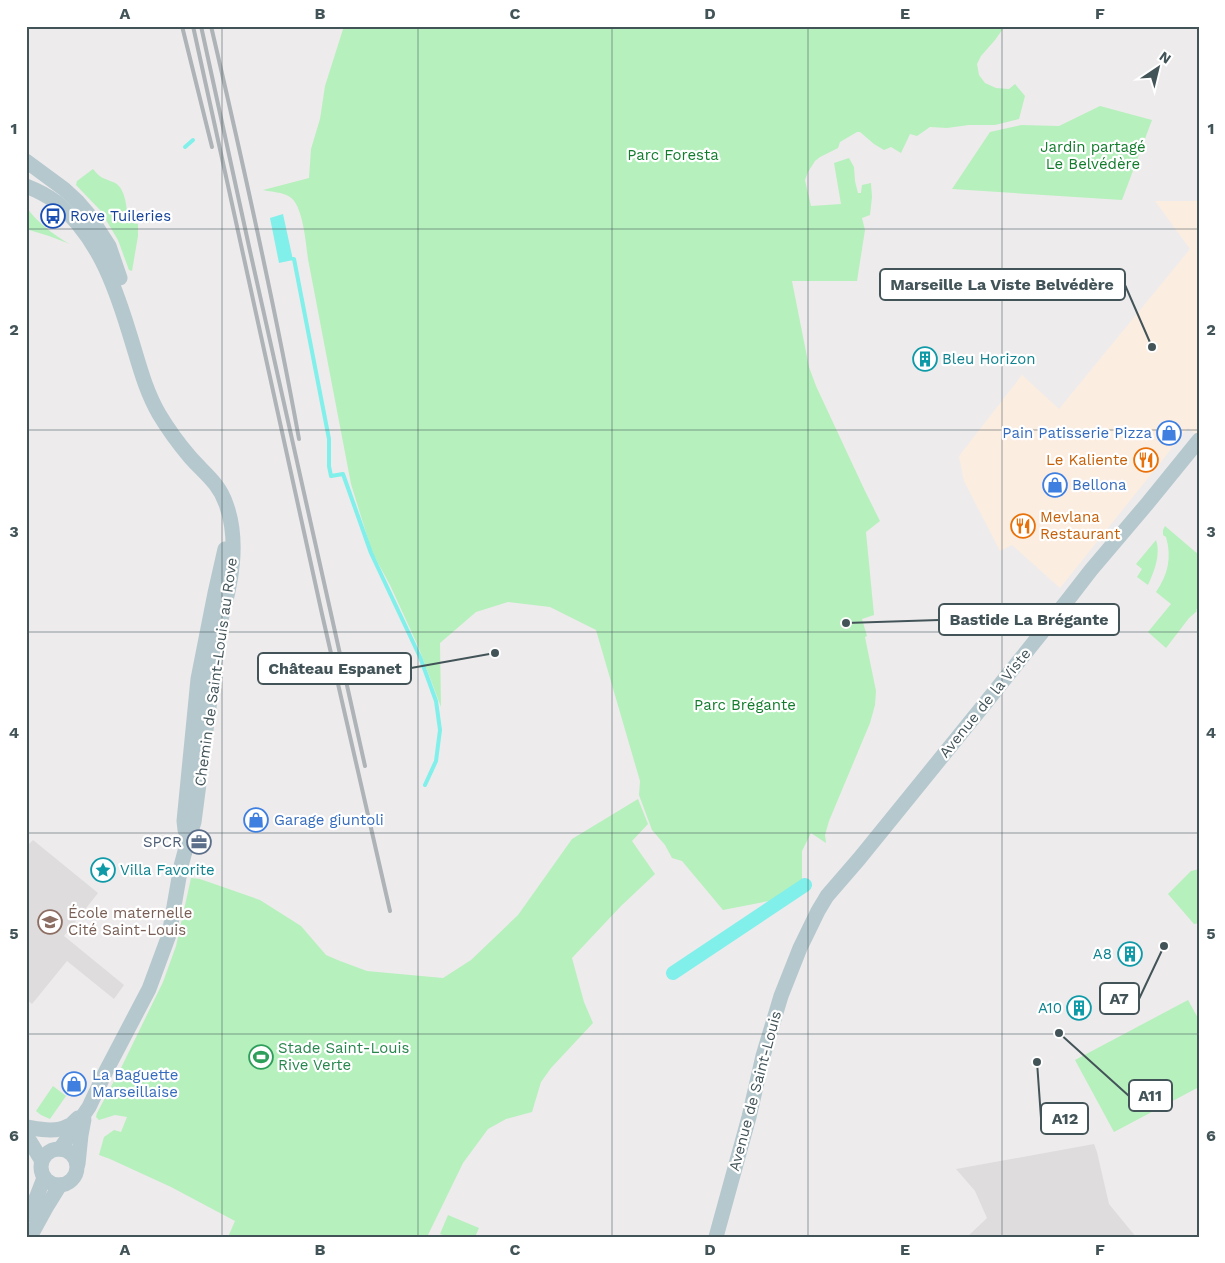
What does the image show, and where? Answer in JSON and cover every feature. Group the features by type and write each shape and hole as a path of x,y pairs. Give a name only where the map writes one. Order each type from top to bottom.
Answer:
{"main road":[{"name":"Chemin de Saint-Louis au Rove","path":"26,161 77,201 89,215 109,246 124,292 129,332"},
{"name":"Chemin de Saint-Louis au Rove","path":"26,186 55,202 79,225 97,250 108,271 146,385 157,411 178,443 219,488 226,503 231,528 215,593 198,679 184,820 186,844 169,935 149,989 86,1110 57,1149 49,1152 42,1161"},
{"name":"Avenue de la Viste","path":"800,948 827,896 980,710 1090,570 1199,440"},
{"name":"Avenue de Saint-Louis","path":"716,1237 749,1117 763,1056 781,996 800,948"},
{"name":"Chemin de Saint-Louis au Rove","path":"30,1237 60,1186 71,1181 75,1176 86,1110"},
{"path":"26,1128 55,1130 68,1126 86,1110"},
{"path":"26,1128 57,1149 72,1153 78,1164"},
{"path":"26,1134 42,1161 41,1166 44,1178 54,1185 60,1186"},
{"path":"26,1216 35,1201 44,1178"}],"shaded area":[{"path":"1155,201 1199,201 1199,437 1188,428 1060,588 1012,545 1000,551 964,481 959,456 1022,375 1059,409 1190,249"},
{"name":"École maternelle Cité Saint-Louis","path":"33,840 98,893 64,936 124,985 114,999 67,961 32,1004 26,999 26,847"},
{"path":"1094,1144 1109,1204 1136,1237 967,1237 987,1218 975,1191 956,1169"}],"green space":[{"path":"344,26 1005,26 981,56 977,64 979,75 985,83 996,88 1009,89 1015,84 1025,96 1019,119 995,125 969,125 947,128 930,127 917,136 910,134 901,153 891,147 884,150 860,132 857,132 840,142 838,148 815,161 805,180 811,206 841,204 834,163 849,158 854,167 858,193 861,193 862,185 871,183 870,215 862,218 865,230 857,281 792,281 809,367 816,386 880,521 866,532 874,615 862,619 867,636 865,637 876,691 875,705 870,723 829,821 825,835 826,843 811,833 802,851 802,884 774,900 723,910 682,861 672,858 665,845 652,830 639,795 640,781 596,630 550,607 508,602 476,612 440,643 441,707 418,646 390,585 372,552 351,484 301,216 290,197 263,190 309,178 311,149 320,119 325,86"},
{"name":"Jardin partagé Le Belvédère","path":"1100,106 1152,120 1122,200 952,189 990,132 1021,125 1059,126"},
{"path":"93,169 104,179 117,184 121,188 125,199 128,222 138,224 138,236 132,271 129,270 118,240 100,210 76,185 77,181"},
{"path":"26,206 45,227 70,244 26,229"},
{"path":"1165,526 1199,555 1199,606 1197,611 1189,618 1166,648 1148,632 1171,604 1156,592 1166,572 1169,559 1168,544 1166,537 1163,535"},
{"path":"1156,540 1158,552 1148,585 1137,577 1142,569 1136,564"},
{"path":"638,799 648,824 632,841 655,874 621,906 572,958 584,1002 593,1023 551,1068 541,1082 532,1112 506,1119 488,1129 463,1163 427,1237 228,1237 235,1221 171,1187 99,1155 104,1137 114,1130 121,1132 127,1117 115,1115 99,1120 96,1117 97,1113 163,982 176,946 191,878 200,879 260,900 301,926 326,955 340,961 367,971 443,978 471,960 518,915 572,839"},
{"path":"1199,869 1199,923 1194,924 1168,894 1191,871"},
{"path":"1188,1000 1199,1020 1199,1087 1114,1132 1075,1060"},
{"path":"53,1086 66,1096 50,1119 36,1111"},
{"path":"448,1215 479,1228 475,1237 448,1237 440,1234"}],"water":[{"path":"283,214 293,260 279,263 270,218"}],"waterway":[{"path":"185,147 193,140"},
{"path":"293,259 329,439 331,476 343,474 371,553 420,657 436,701 440,730 436,761 425,785"},
{"path":"673,973 805,885"}],"railway":[{"path":"182,26 212,147"},
{"path":"193,26 322,614 390,911"},
{"path":"201,26 365,766"},
{"path":"211,26 258,232 299,439"}],"place":[{"name":"Rove Tuileries","path":"53,216"},
{"name":"Marseille La Viste Belvédère","path":"1152,347"},
{"name":"Bleu Horizon","path":"925,359"},
{"name":"Pain Patisserie Pizza","path":"1169,433"},
{"name":"Le Kaliente","path":"1146,460"},
{"name":"Bellona","path":"1055,485"},
{"name":"Mevlana Restaurant","path":"1023,526"},
{"name":"Bastide La Brégante","path":"846,623"},
{"name":"Château Espanet","path":"495,653"},
{"name":"Garage giuntoli","path":"256,820"},
{"name":"SPCR","path":"199,842"},
{"name":"Villa Favorite","path":"103,870"},
{"name":"École maternelle Cité Saint-Louis","path":"50,922"},
{"name":"A7","path":"1164,946"},
{"name":"A8","path":"1130,954"},
{"name":"A10","path":"1079,1008"},
{"name":"A11","path":"1059,1033"},
{"name":"Stade Saint-Louis Rive Verte","path":"261,1057"},
{"name":"A12","path":"1037,1062"},
{"name":"La Baguette Marseillaise","path":"74,1084"}],"park label":[{"name":"Parc Foresta","path":"673,155"},
{"name":"Parc Brégante","path":"745,705"}]}
